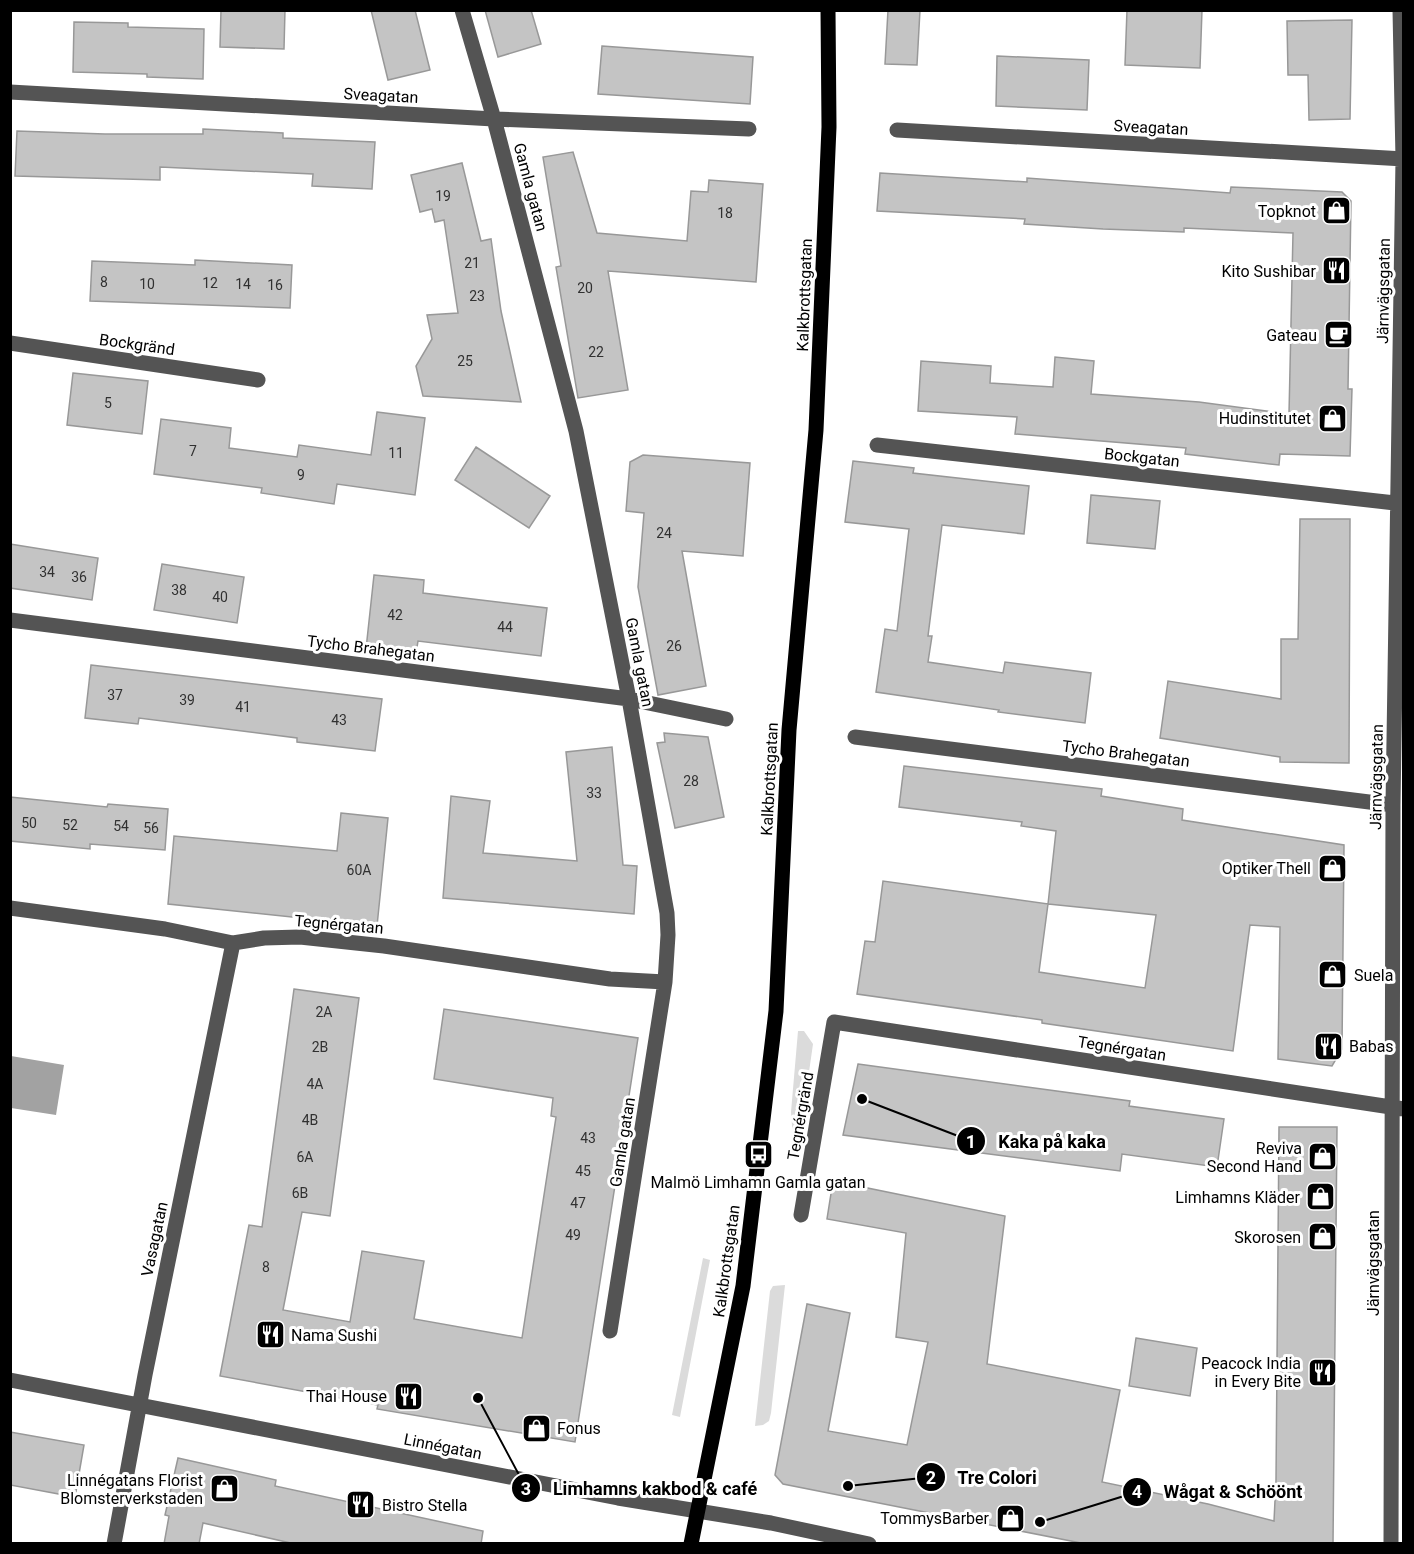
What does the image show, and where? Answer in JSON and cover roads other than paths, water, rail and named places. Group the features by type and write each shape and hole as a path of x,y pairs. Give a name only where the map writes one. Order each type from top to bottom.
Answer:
{"main road":[{"name":"Kalkbrottsgatan","path":"691,1544 743,1286 776,1011 789,730 816,430 829,127 828,10"}],"street":[{"name":"Gamla gatan","path":"462,10 494,119 576,431 629,699 667,913 665,981 610,1331"},
{"name":"Järnvägsgatan","path":"1391,1544 1397,1108 1393,805 1401,503 1403,159 1400,10"},
{"name":"Sveagatan","path":"10,92 494,119 749,129"},
{"name":"Sveagatan","path":"897,130 1403,159"},
{"name":"Bockgränd","path":"10,343 258,380"},
{"name":"Bockgatan","path":"877,445 1401,503"},
{"name":"Tycho Brahegatan","path":"10,620 629,699 726,719"},
{"name":"Tycho Brahegatan","path":"855,737 1393,805"},
{"name":"Tegnérgatan","path":"10,908 165,929 233,943 264,938 300,937 384,946 609,979 665,981"},
{"name":"Vasagatan","path":"114,1544 152,1340 233,943"},
{"name":"Tegnérgatan","path":"834,1022 1397,1108"},
{"name":"Tegnérgränd","path":"801,1215 834,1022"},
{"name":"Linnégatan","path":"10,1380 618,1498 771,1523 869,1544"}],"place":[{"name":"Topknot","path":"1337,211"},
{"name":"Kito Sushibar","path":"1337,271"},
{"name":"Gateau","path":"1338,335"},
{"name":"Hudinstitutet","path":"1332,418"},
{"name":"Optiker Thell","path":"1332,868"},
{"name":"Suela","path":"1333,975"},
{"name":"Babas","path":"1328,1046"},
{"name":"Kaka på kaka","path":"862,1099"},
{"name":"Malmö Limhamn Gamla gatan","path":"758,1154"},
{"name":"Reviva Second Hand","path":"1323,1157"},
{"name":"Limhamns Kläder","path":"1321,1197"},
{"name":"Skorosen","path":"1322,1237"},
{"name":"Nama Sushi","path":"270,1335"},
{"name":"Peacock India in Every Bite","path":"1322,1372"},
{"name":"Thai House","path":"408,1396"},
{"name":"Limhamns kakbod & café","path":"478,1398"},
{"name":"Fonus","path":"536,1428"},
{"name":"Tre Colori","path":"848,1486"},
{"name":"Linnégatans Florist Blomsterverkstaden","path":"224,1489"},
{"name":"Bistro Stella","path":"361,1505"},
{"name":"TommysBarber","path":"1010,1518"},
{"name":"Wågat & Schöönt","path":"1040,1522"}]}
